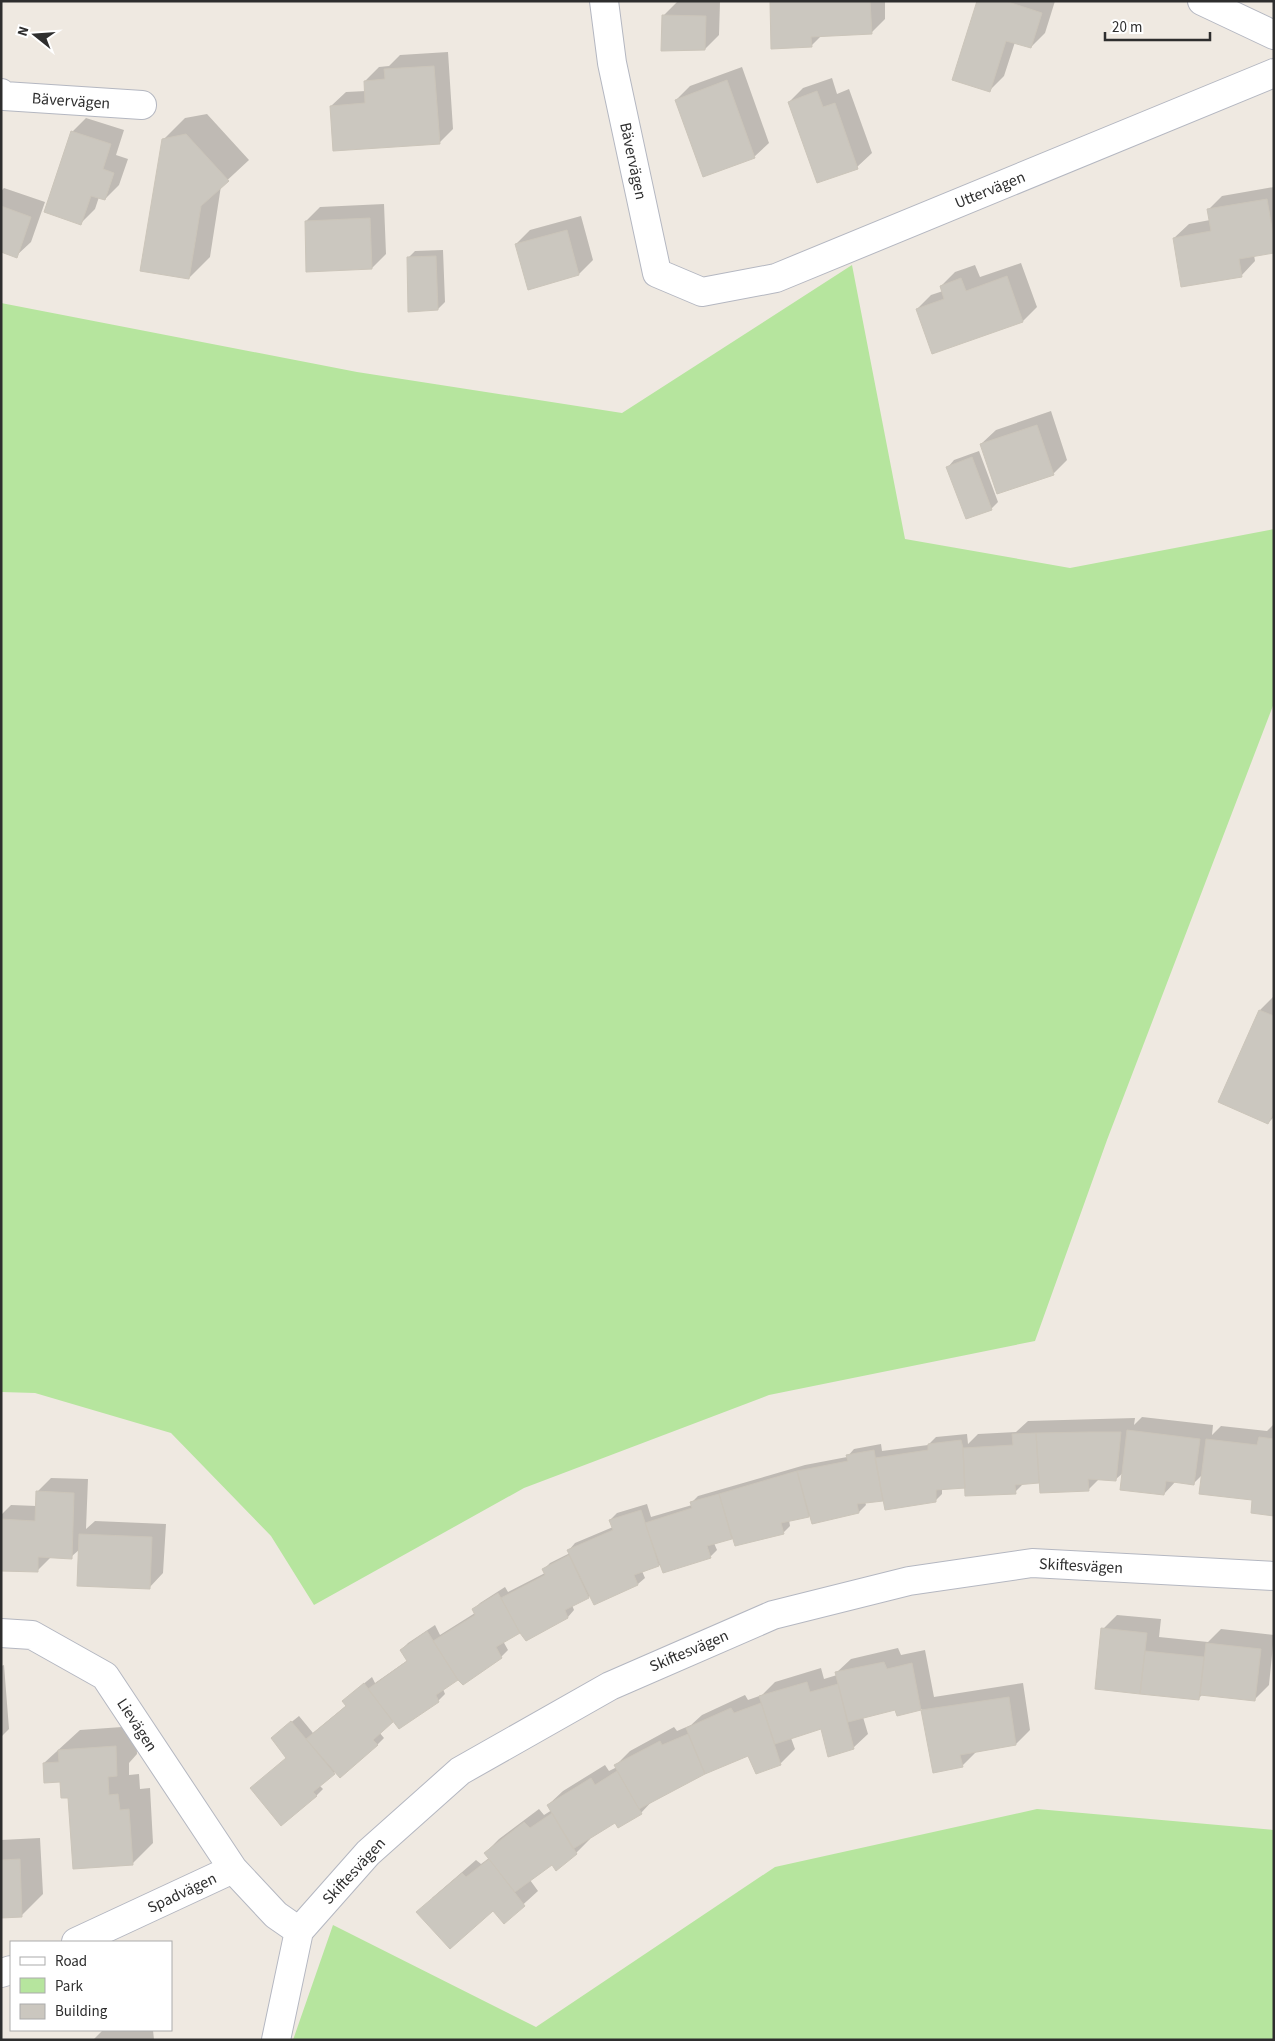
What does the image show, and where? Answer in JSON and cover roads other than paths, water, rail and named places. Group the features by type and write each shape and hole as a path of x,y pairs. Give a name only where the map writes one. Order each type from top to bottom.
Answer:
{"street":[{"name":"Bävervägen","path":"604,1 612,64 657,273 702,292"},
{"path":"1202,1 1274,35"},
{"name":"Uttervägen","path":"702,292 776,278 1274,73"},
{"name":"Bävervägen","path":"1,93 4,96 142,106"},
{"name":"Skiftesvägen","path":"276,2040 299,1931 368,1853 460,1771 610,1686 773,1615 909,1581 1032,1563 1274,1576"},
{"name":"Lievägen","path":"1,1633 32,1635 105,1676 233,1869"},
{"name":"Spadvägen","path":"78,1941 233,1869 276,1915 299,1931"}]}
